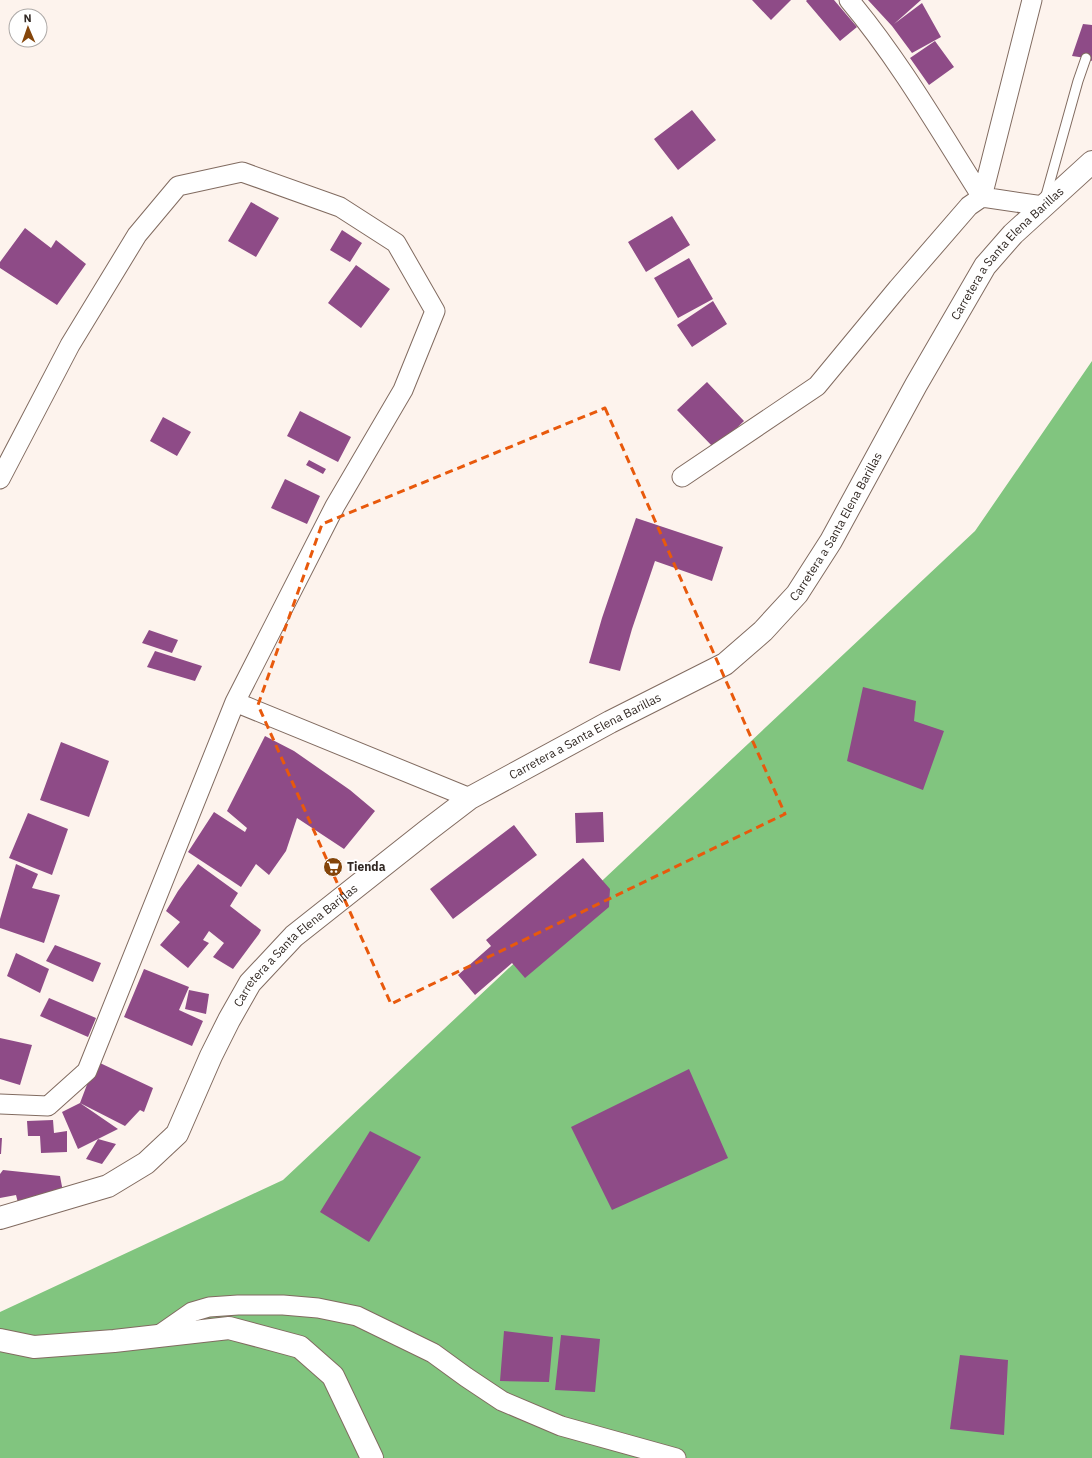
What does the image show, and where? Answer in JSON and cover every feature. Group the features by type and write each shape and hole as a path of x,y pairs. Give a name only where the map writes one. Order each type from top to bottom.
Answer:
{"main road":[{"name":"Carretera a Santa Elena Barillas","path":"0,1218 108,1186 146,1163 177,1134 211,1056 250,983 294,936 470,798 610,722 725,664 764,631 797,594 831,541 916,385 985,266 1013,234 1092,162"},
{"path":"0,1340 34,1347 114,1341 229,1328 300,1347 333,1376 372,1458"}],"street":[{"path":"849,0 894,58 982,197 1043,206"},
{"path":"682,478 817,386 898,288 969,206 982,197 1032,0"},
{"path":"0,479 70,345 137,235 178,186 242,172 340,208 396,243 435,311 403,390 335,506 234,702 87,1071 48,1106 0,1104"},
{"path":"234,702 470,798"},
{"path":"159,1335 192,1312 209,1307 238,1305 318,1308 357,1316 433,1353 466,1377 508,1404 561,1426 676,1458"}],"lane":[{"path":"1043,206 1078,81 1086,58"}],"highlighted area":[{"path":"605,408 785,814 391,1004 258,705 322,524"}],"green space":[{"path":"1092,361 1092,1458 0,1458 0,1312 283,1180 975,531"}],"building":[{"path":"752,0 791,0 771,20"},
{"path":"834,0 857,27 840,41 806,1"},
{"path":"868,0 921,0 894,24 922,3 941,37 912,53 892,26"},
{"path":"1083,24 1092,25 1092,61 1086,58 1072,56"},
{"path":"935,41 954,67 929,85 910,58"},
{"path":"692,110 716,140 678,170 654,139"},
{"path":"251,202 279,218 256,257 228,241"},
{"path":"672,216 690,245 646,272 628,242"},
{"path":"25,228 51,248 56,240 86,264 57,305 0,268 0,262"},
{"path":"342,230 362,243 350,262 330,250"},
{"path":"689,258 713,299 678,318 654,278"},
{"path":"356,265 390,289 361,328 328,303"},
{"path":"713,301 727,324 692,347 677,325"},
{"path":"707,382 744,421 715,449 677,410"},
{"path":"300,411 351,437 338,462 287,436"},
{"path":"163,417 191,432 177,456 150,441"},
{"path":"309,460 326,469 323,474 306,465"},
{"path":"285,479 320,496 307,524 271,508"},
{"path":"636,518 723,547 712,581 655,561 632,629 620,671 589,663 602,618"},
{"path":"149,630 178,640 172,653 142,643"},
{"path":"155,651 202,666 195,681 147,667"},
{"path":"863,687 916,701 914,721 944,731 923,790 847,761"},
{"path":"265,736 294,751 350,790 375,811 344,849 297,818 286,851 269,875 256,864 241,887 188,852 214,812 245,832 247,828 227,811"},
{"path":"61,742 109,761 89,817 40,800"},
{"path":"603,812 604,842 576,843 575,813"},
{"path":"28,813 68,829 52,875 9,858"},
{"path":"514,825 537,855 453,919 430,889"},
{"path":"583,858 610,889 609,907 525,978 512,963 475,995 458,975 491,946 486,940"},
{"path":"16,864 38,874 32,888 60,895 44,943 0,928 0,919"},
{"path":"198,864 238,893 230,906 261,930 233,969 213,957 224,943 209,931 203,940 209,943 188,968 160,945 180,922 166,911 178,891"},
{"path":"55,945 101,963 93,982 46,961"},
{"path":"16,953 49,969 40,993 7,976"},
{"path":"144,969 189,987 179,1010 203,1021 192,1046 124,1017"},
{"path":"189,990 209,994 206,1014 185,1009"},
{"path":"49,998 96,1018 88,1037 40,1016"},
{"path":"0,1038 32,1045 20,1085 0,1079"},
{"path":"100,1063 153,1088 144,1112 140,1110 125,1126 80,1103 88,1082"},
{"path":"689,1069 728,1158 612,1210 571,1127"},
{"path":"80,1103 118,1129 78,1149 62,1112"},
{"path":"53,1120 54,1133 67,1131 67,1152 41,1153 40,1136 28,1136 27,1121"},
{"path":"370,1131 421,1157 369,1242 320,1212"},
{"path":"0,1138 2,1138 1,1154 0,1154"},
{"path":"98,1139 116,1144 102,1164 86,1159"},
{"path":"3,1170 60,1176 64,1197 20,1211 16,1195 0,1198 0,1174"},
{"path":"504,1331 553,1337 549,1382 500,1381"},
{"path":"561,1335 600,1339 595,1392 555,1390"},
{"path":"960,1355 1008,1360 1004,1435 950,1429"}],"place":[{"name":"Tienda","path":"333,867"}]}
